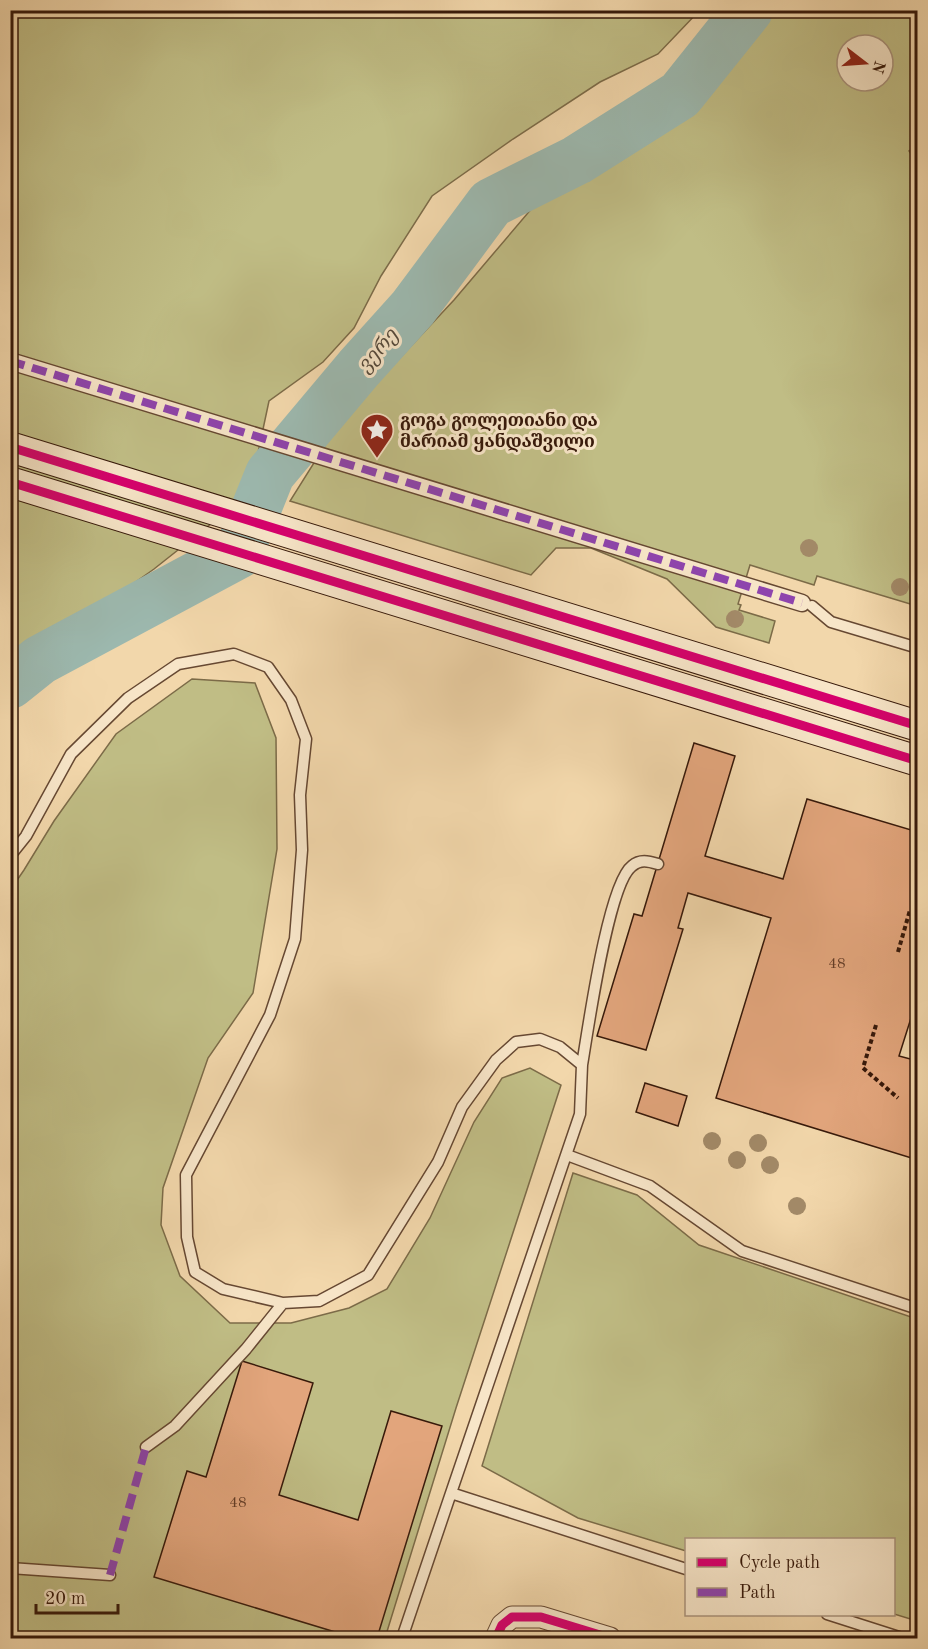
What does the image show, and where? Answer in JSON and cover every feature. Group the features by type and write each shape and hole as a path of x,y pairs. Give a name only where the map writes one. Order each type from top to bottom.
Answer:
{"main road":[{"path":"10,447 918,726"},
{"path":"10,482 918,761"}],"street":[{"path":"10,362 807,604"},
{"path":"496,1638 502,1625 512,1617 541,1617 610,1638"}],"lane":[{"path":"807,604 831,622 918,648"},
{"path":"10,856 26,836 71,754 128,698 178,664 234,654 268,666 291,700 306,739 300,795 302,850 295,939 270,1015 186,1175 187,1237 195,1272 223,1289 284,1303 319,1301 368,1275 438,1162 462,1107 496,1060 516,1042 540,1039 560,1047 582,1065"},
{"path":"402,1638 580,1113 582,1065 598,970 615,894 630,867 643,860 658,864"},
{"path":"567,1155 650,1186 742,1251 918,1309"},
{"path":"146,1447 175,1426 246,1349 284,1303"},
{"path":"452,1493 685,1568"},
{"path":"10,1568 110,1575"},
{"path":"833,1616 902,1638"}],"path":[{"path":"898,952 910,910 918,912"},
{"path":"876,1025 863,1068 898,1098"}],"shaded area":[{"path":"15,11 699,11 658,54 600,82 432,196 381,276 354,328 323,362 269,401 253,476 231,508 154,569 11,670 10,50"},
{"path":"763,11 917,11 917,145 909,151 918,164 917,606 817,576 814,585 750,565 738,604 741,605 739,610 775,621 769,643 716,627 667,579 591,548 556,548 531,575 290,501 339,423 454,300 544,194 676,114"},
{"path":"192,679 255,683 276,738 277,849 253,993 208,1058 163,1188 161,1225 180,1276 230,1323 291,1323 349,1308 387,1289 430,1218 474,1122 502,1078 530,1068 561,1085 456,1408 385,1638 11,1638 11,889 54,821 116,734"},
{"path":"573,1173 637,1195 699,1245 917,1319 917,1621 895,1614 895,1538 685,1538 685,1551 578,1518 482,1466"}],"building":[{"path":"694,743 735,756 705,856 783,879 807,799 918,832 918,996 899,1056 918,1061 918,1160 716,1098 771,918 688,893 678,928 683,929 646,1050 597,1036 634,914 642,916"},
{"path":"645,1083 687,1096 678,1126 636,1112"},
{"path":"242,1361 313,1383 279,1495 358,1520 391,1411 442,1426 377,1638 355,1638 154,1577 187,1471 206,1477"}],"waterway":[{"name":"ვერე","path":"10,684 40,660 238,554 270,474 413,308 491,203 577,160 680,95 748,10"}],"marked path":[{"path":"10,361 802,603"},
{"path":"110,1575 146,1447"}],"cycle path":[{"path":"10,447 918,726"},
{"path":"10,482 918,761"},
{"path":"496,1638 502,1625 512,1617 541,1617 610,1638"}],"place":[{"name":"გოგა გოლეთიანი და მარიამ ყანდაშვილი","path":"377,459"}]}
